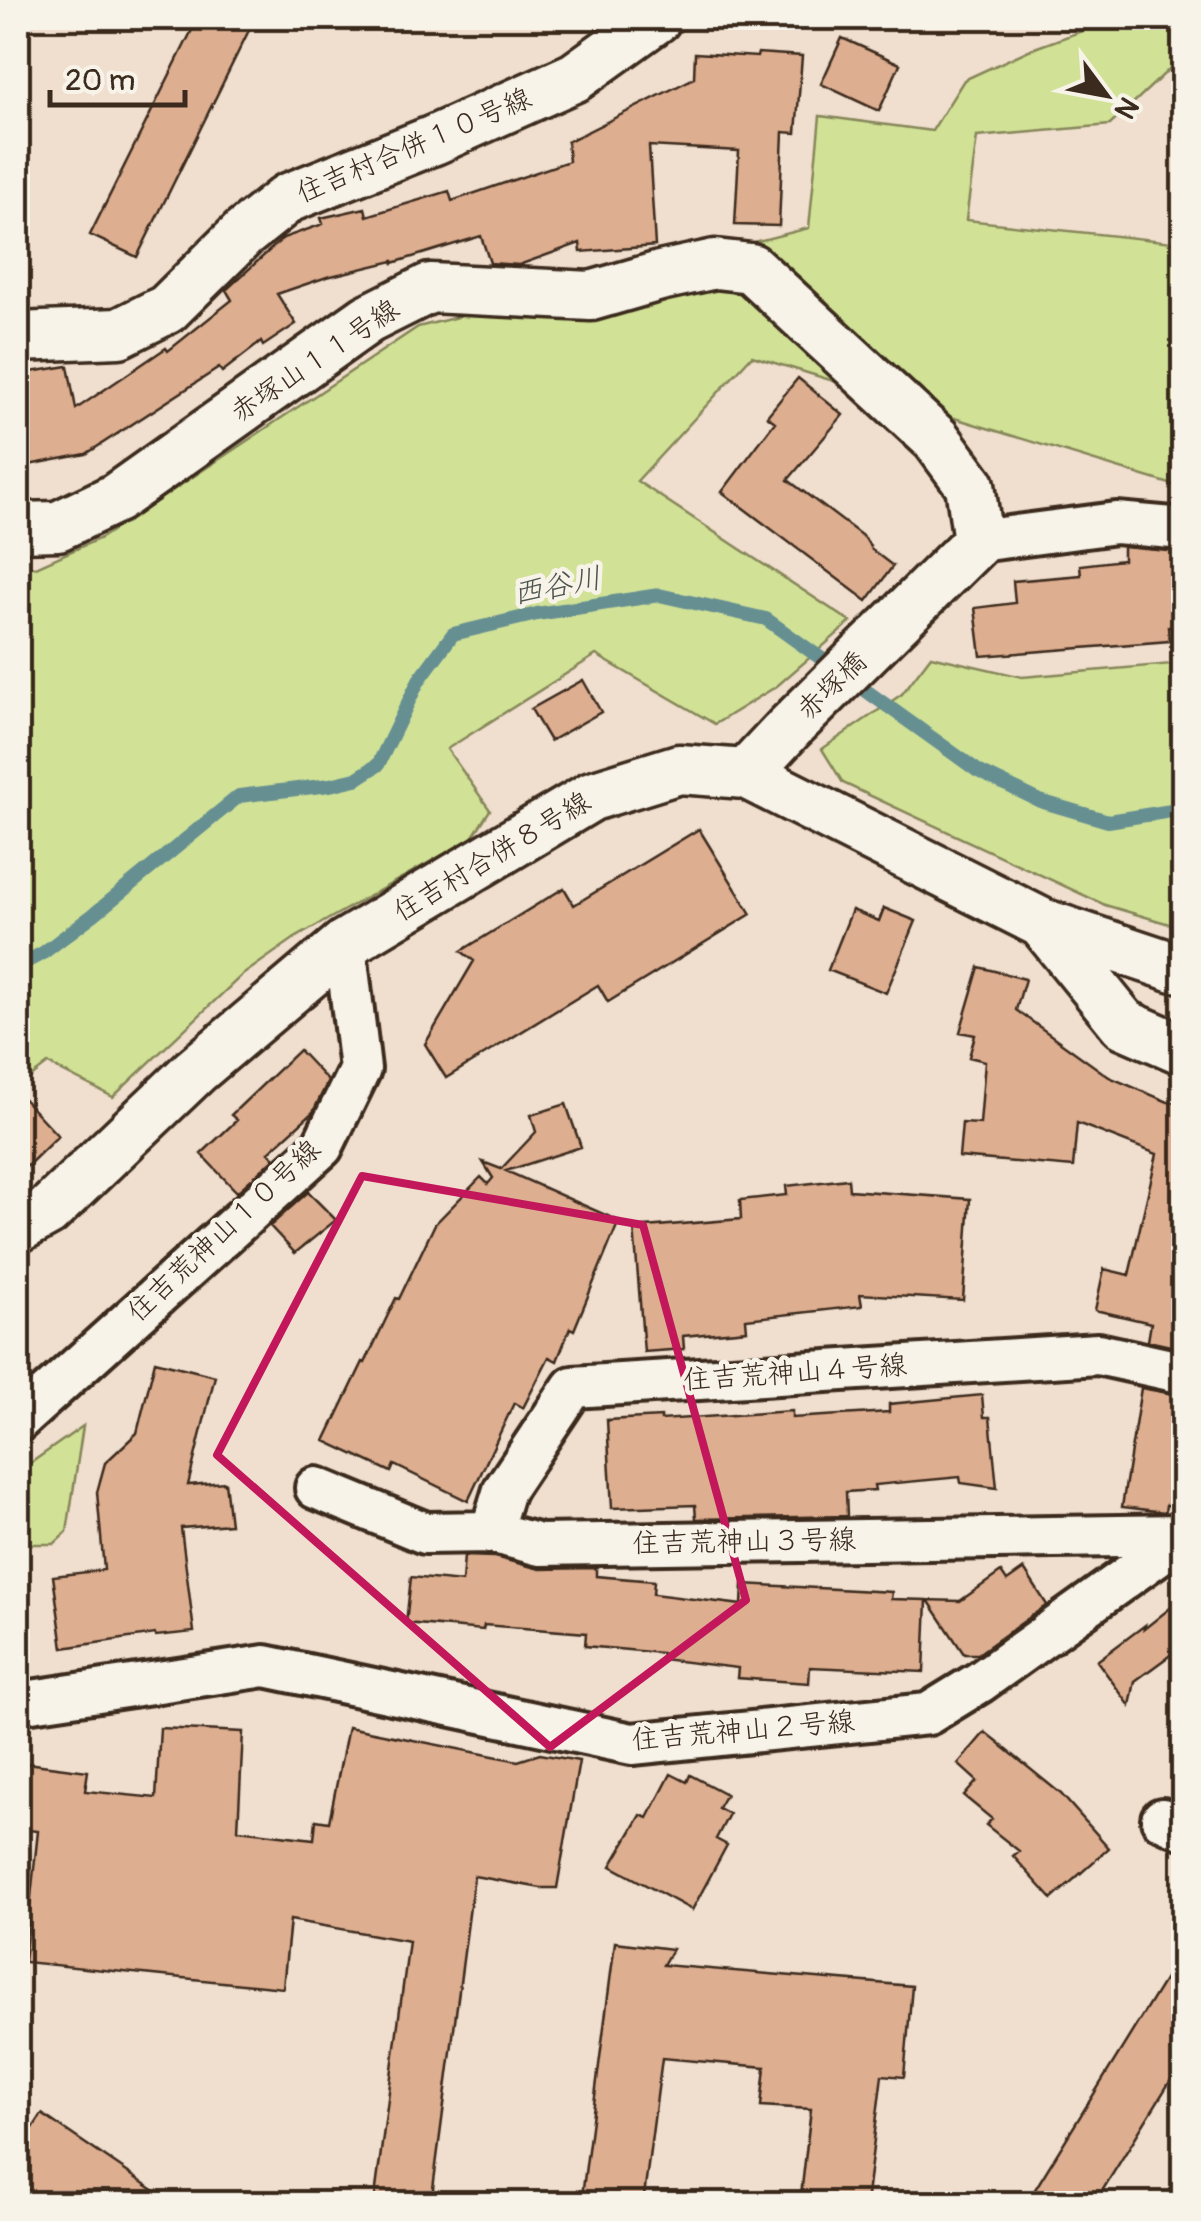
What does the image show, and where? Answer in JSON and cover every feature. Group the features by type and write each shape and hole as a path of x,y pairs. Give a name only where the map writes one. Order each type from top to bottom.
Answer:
{"street":[{"name":"住吉村合併１０号線","path":"18,338 120,333 166,309 288,198 434,140 575,77 657,18"},
{"name":"赤塚山１１号線","path":"18,527 58,526 116,498 368,319 430,288 591,296 715,264 751,268 936,439 970,485 978,540"},
{"path":"978,540 1116,523 1184,529"},
{"name":"赤塚橋","path":"746,774 978,540"},
{"name":"住吉村合併８号線","path":"18,1228 48,1212 194,1071 344,944 592,796 679,769 746,774 1042,923 1184,968"},
{"path":"1042,923 1124,1024 1184,1050"},
{"name":"住吉荒神山１０号線","path":"18,1421 322,1147 360,1069 344,944"},
{"name":"住吉荒神山４号線","path":"492,1532 504,1490 573,1388 1098,1354 1184,1373"},
{"name":"住吉荒神山３号線","path":"316,1488 425,1533 492,1532 540,1545 1184,1536"},
{"name":"住吉荒神山２号線","path":"18,1703 264,1666 632,1744 928,1714 980,1682 1184,1536"}],"highlighted area":[{"path":"362,1176 643,1225 746,1600 550,1747 217,1455"}],"green space":[{"path":"1118,18 1183,18 1183,59 1110,125 977,137 966,220 1183,243 1183,488 752,356 637,481 851,622 777,686 715,724 596,655 447,749 490,810 472,838 295,938 241,976 113,1097 48,1064 18,1087 18,565 36,567 101,538 418,327 809,228 820,116 932,131 964,80 1029,50"},
{"path":"931,656 1022,677 1183,663 1183,928 1105,905 843,783 822,749 902,694"},
{"path":"83,1426 67,1532 54,1544 18,1544 18,1472"}],"building":[{"path":"198,18 255,18 137,257 90,235"},
{"path":"842,38 900,64 879,111 821,84"},
{"path":"695,53 802,56 796,133 783,132 779,226 735,225 739,151 649,146 655,246 581,252 580,243 519,265 490,263 481,236 277,294 296,324 263,346 261,342 222,372 219,368 86,454 18,467 18,374 68,366 76,409 166,348 168,351 232,300 226,290 283,238 323,224 321,218 365,208 367,216 449,191 452,201 569,161 567,142 694,78"},
{"path":"798,378 843,415 788,480 865,538 872,550 893,566 867,601 722,492 775,422 767,416"},
{"path":"1123,547 1180,552 1179,628 1168,627 1169,641 981,656 975,608 1015,603 1013,581 1081,575 1080,565 1123,560"},
{"path":"583,680 601,712 550,741 531,709"},
{"path":"699,829 751,914 608,1002 598,985 446,1078 425,1044 474,961 461,951 564,888 574,905"},
{"path":"884,908 916,921 886,993 828,970 852,910 879,921"},
{"path":"979,967 1025,979 1016,1010 1109,1077 1168,1102 1184,1103 1184,1349 1148,1341 1151,1323 1095,1310 1104,1269 1129,1275 1157,1154 1077,1123 1073,1167 959,1157 962,1123 980,1124 985,1061 969,1057 975,1035 960,1032"},
{"path":"299,1050 328,1081 313,1112 269,1152 275,1158 237,1192 201,1154 237,1120 231,1115"},
{"path":"18,1093 58,1136 18,1175"},
{"path":"566,1104 581,1147 506,1171 619,1221 574,1330 570,1328 557,1361 549,1357 523,1408 514,1403 468,1501 394,1465 391,1472 325,1441 435,1224 481,1177 488,1184 493,1178 483,1162 501,1169 536,1132 531,1115"},
{"path":"848,1179 849,1190 970,1199 963,1300 860,1294 862,1306 746,1319 747,1330 683,1336 684,1349 644,1352 634,1228 741,1219 740,1200 787,1195 786,1186"},
{"path":"308,1192 336,1220 295,1253 270,1226"},
{"path":"155,1361 215,1376 188,1485 225,1482 230,1524 181,1528 194,1632 63,1648 53,1576 104,1570 97,1492 105,1463 137,1433"},
{"path":"1141,1388 1184,1396 1184,1466 1177,1506 1166,1505 1165,1512 1122,1507"},
{"path":"982,1395 984,1417 990,1417 997,1488 961,1483 960,1477 874,1485 875,1490 846,1492 847,1516 696,1519 695,1505 612,1508 607,1420 792,1411 792,1418 889,1412 889,1404"},
{"path":"464,1556 494,1557 540,1569 596,1568 596,1576 654,1581 653,1594 742,1605 743,1584 892,1592 891,1599 927,1600 924,1672 810,1667 809,1683 737,1678 738,1668 661,1659 662,1653 585,1646 586,1633 406,1623 411,1577 462,1582"},
{"path":"1024,1569 1047,1605 978,1654 964,1654 928,1600 960,1601 1001,1572 1007,1581"},
{"path":"1184,1597 1184,1645 1135,1681 1130,1706 1097,1661"},
{"path":"348,1727 518,1761 540,1754 579,1761 557,1888 474,1876 431,2204 374,2204 409,1941 290,1920 283,1988 24,1962 38,1831 18,1829 18,1762 88,1771 85,1791 156,1798 160,1728 243,1732 238,1830 314,1839 316,1820 329,1822"},
{"path":"985,1732 1061,1794 1109,1848 1052,1899 1013,1856 1019,1851 986,1825 992,1819 964,1796 977,1781 958,1764"},
{"path":"671,1774 687,1782 690,1775 726,1794 718,1808 729,1814 716,1839 727,1845 692,1910 611,1866 641,1815 648,1818"},
{"path":"615,1942 672,1949 663,1965 912,1986 904,2077 882,2075 866,2204 800,2204 811,2109 761,2106 765,2067 662,2058 643,2204 581,2204"},
{"path":"1184,1948 1184,2059 1094,2204 1026,2204"},
{"path":"42,2114 174,2204 48,2204 18,2183 18,2151"}],"waterway":[{"name":"西谷川","path":"18,966 43,953 93,915 239,796 330,785 356,779 378,765 419,680 453,634 537,614 659,595 766,619 978,771 1040,801 1108,821 1184,809"}]}
